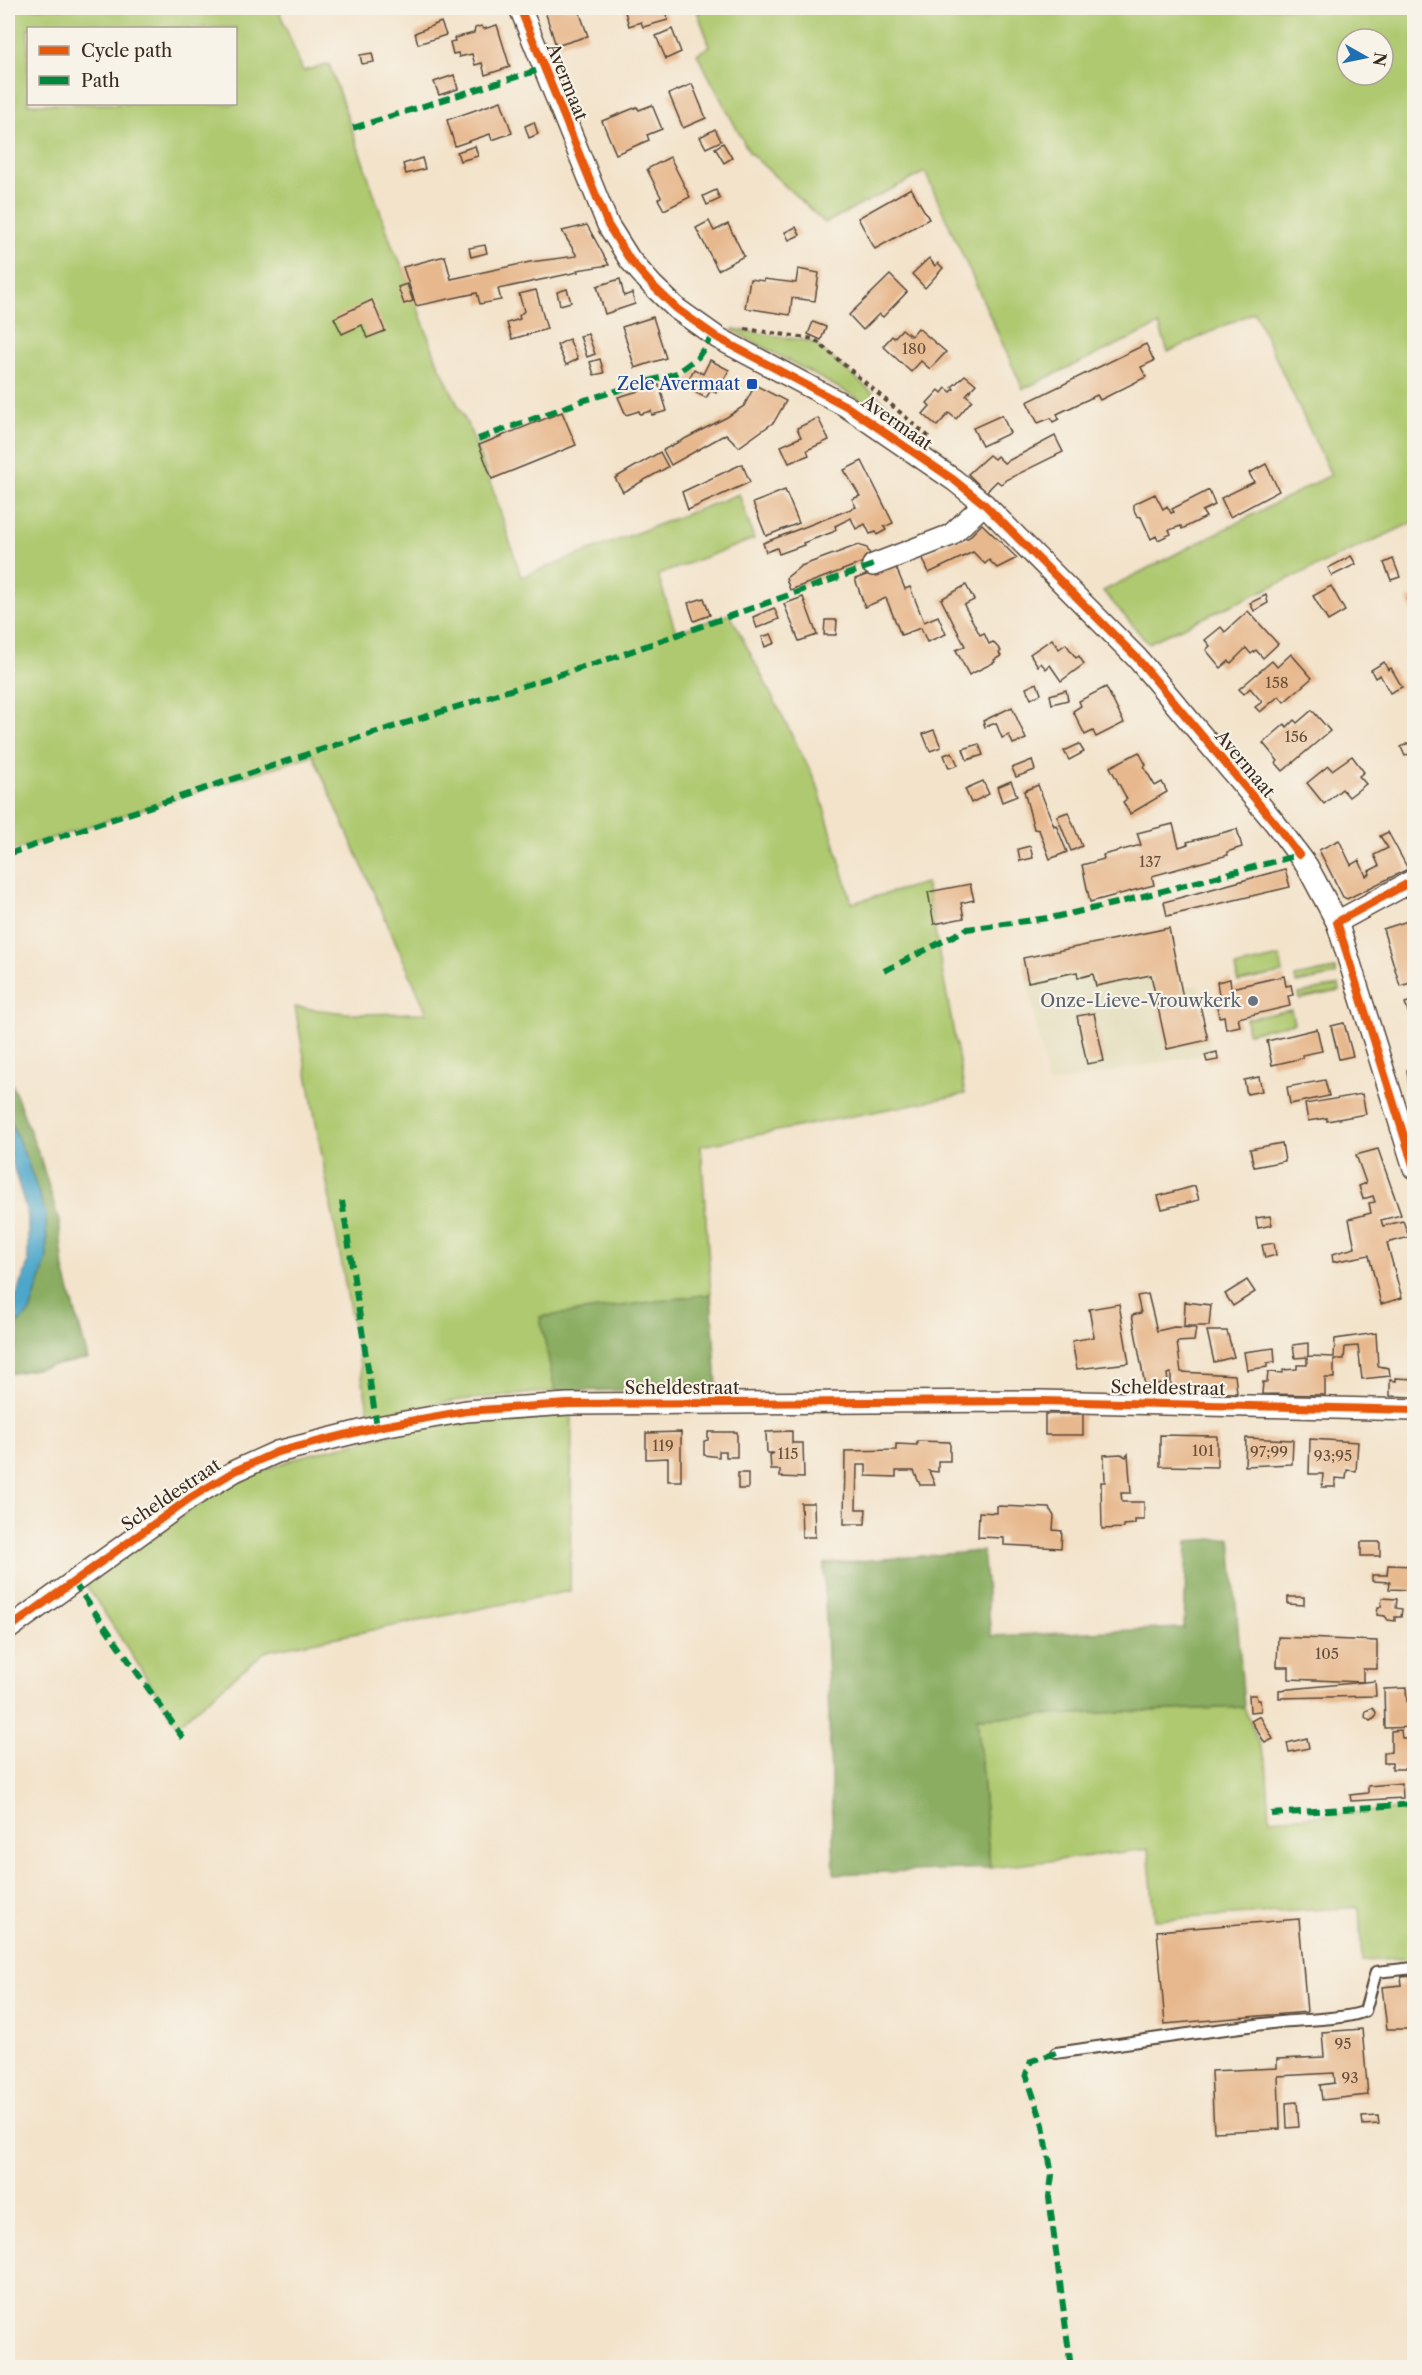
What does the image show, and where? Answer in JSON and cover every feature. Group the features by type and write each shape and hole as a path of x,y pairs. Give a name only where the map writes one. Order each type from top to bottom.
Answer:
{"street":[{"name":"Avermaat","path":"520,8 608,225 630,260 652,285 677,309 718,338 846,406 954,480 984,504 1137,658 1281,831 1307,866 1336,922 1414,1168"},
{"path":"873,565 951,535 984,504"},
{"path":"1336,922 1414,880"},
{"name":"Scheldestraat","path":"8,1629 190,1498 235,1471 277,1452 376,1427 466,1411 568,1404 1029,1401 1414,1410"}],"lane":[{"path":"1056,2053 1202,2031 1356,2016 1365,2011 1376,1972 1414,1968"}],"shaded area":[{"path":"1169,928 1181,988 1198,984 1212,1053 1048,1084 1023,958"}],"green space":[{"path":"8,8 278,8 303,71 329,64 393,248 403,267 437,361 470,430 496,498 521,577 739,494 754,539 658,575 676,632 730,614 817,784 852,903 926,883 965,1094 701,1146 711,1294 540,1317 555,1391 461,1400 369,1415 295,1007 355,1014 427,1013 313,755 8,852"},
{"path":"696,8 1414,8 1414,522 1148,643 1103,591 1331,475 1254,312 1168,352 1159,325 1023,389 925,172 825,223 749,152 697,54 710,46"},
{"path":"732,330 813,342 950,459 861,400"},
{"path":"1280,957 1283,973 1238,982 1235,967"},
{"path":"1335,969 1336,975 1296,983 1295,977"},
{"path":"1339,985 1340,991 1300,999 1299,994"},
{"path":"1291,1010 1294,1023 1248,1033 1246,1019"},
{"path":"8,1074 40,1157 59,1221 64,1270 88,1359 8,1374 8,1332 30,1312 47,1258 28,1164 8,1115"},
{"path":"711,1294 717,1389 555,1391 540,1317"},
{"path":"572,1413 570,1591 266,1651 177,1725 85,1583 209,1497 247,1477 299,1457 418,1427"},
{"path":"1231,1538 1244,1707 977,1718 990,1868 834,1874 824,1564 983,1551 991,1636 1184,1628 1187,1541"},
{"path":"1244,1707 1266,1761 1270,1819 1414,1808 1414,1958 1362,1961 1359,1907 1155,1920 1148,1849 990,1868 977,1718"}],"water":[{"path":"8,1115 46,1214 47,1258 30,1312 8,1332 8,1309 13,1305 28,1264 28,1216 8,1148"}],"building":[{"path":"417,8 437,8 434,15"},
{"path":"544,8 578,8 588,36 556,46"},
{"path":"624,8 664,8 668,20 643,27 641,22 629,26"},
{"path":"441,22 446,35 418,44 415,33"},
{"path":"497,25 510,67 485,75 482,63 475,65 472,54 459,57 458,53 453,54 450,42 455,41 454,38 474,33 475,28 481,26 484,29"},
{"path":"672,29 681,52 666,59 656,36"},
{"path":"372,53 374,62 362,64 360,55"},
{"path":"454,75 458,89 439,95 434,82"},
{"path":"692,84 706,118 683,128 669,94"},
{"path":"501,101 512,133 492,140 490,134 455,146 447,120"},
{"path":"652,105 662,129 647,135 649,140 616,154 602,121 637,107 639,110"},
{"path":"534,122 538,134 529,138 525,126"},
{"path":"715,129 721,141 706,148 700,137"},
{"path":"723,143 732,158 724,163 715,148"},
{"path":"475,146 478,156 460,161 457,152"},
{"path":"670,157 690,197 664,210 658,199 661,197 647,169"},
{"path":"422,158 425,169 406,174 403,164"},
{"path":"911,188 929,219 875,249 858,218"},
{"path":"716,190 720,199 707,205 703,196"},
{"path":"709,221 714,231 728,224 744,256 718,270 696,228"},
{"path":"587,225 609,265 577,270 578,272 498,289 501,300 480,304 477,293 416,306 403,267 445,256 451,279 530,262 577,256 562,231"},
{"path":"796,227 800,235 789,240 785,232"},
{"path":"485,245 487,253 471,257 469,248"},
{"path":"929,258 935,266 938,263 943,268 925,288 912,274"},
{"path":"798,269 819,273 815,301 792,298 790,315 745,308 750,279 796,283"},
{"path":"890,275 907,292 883,317 879,314 863,330 849,315"},
{"path":"620,279 624,296 632,293 635,304 605,314 597,286"},
{"path":"407,284 413,301 404,304 398,287"},
{"path":"567,289 571,302 560,305 557,292"},
{"path":"536,290 547,329 512,339 507,323 520,319 519,316 524,311 519,294"},
{"path":"372,300 385,331 367,338 362,325 342,334 334,318"},
{"path":"653,317 666,358 635,368 622,327"},
{"path":"813,322 826,327 821,340 808,334"},
{"path":"918,328 946,352 930,369 921,361 911,372 883,346 902,329 911,336"},
{"path":"588,334 595,354 587,357 580,336"},
{"path":"569,339 578,359 566,365 557,345"},
{"path":"1146,344 1154,361 1141,367 1146,377 1100,400 1097,395 1057,414 1059,419 1053,422 1051,418 1038,423 1027,402"},
{"path":"600,359 604,373 594,375 590,362"},
{"path":"710,360 729,370 716,393 711,390 706,398 685,387 694,369 703,374"},
{"path":"965,375 976,384 966,395 972,400 956,419 949,413 937,426 923,414 930,406 927,403 939,390 942,393 946,388 951,392 954,389 952,387"},
{"path":"659,385 667,411 652,415 651,411 640,414 639,411 626,415 618,397"},
{"path":"755,385 786,401 774,422 739,447 726,434 671,465 663,450 744,406"},
{"path":"562,412 576,445 492,479 479,445"},
{"path":"1002,415 1010,433 982,446 973,428"},
{"path":"818,418 829,440 807,450 809,455 789,463 781,446 801,437 797,428"},
{"path":"1055,436 1063,452 1001,484 997,481 986,492 968,474 989,455 994,459 997,456 1004,463"},
{"path":"660,452 668,467 623,492 615,478"},
{"path":"862,461 893,523 884,527 886,530 877,535 876,532 870,534 865,524 856,529 851,518 835,526 836,529 833,532 803,543 804,545 779,554 777,548 766,552 763,543 856,507 852,499 860,496 844,470"},
{"path":"742,464 750,482 688,510 682,492"},
{"path":"1266,464 1279,491 1230,517 1221,498 1254,482 1249,473"},
{"path":"785,490 799,523 766,536 753,503"},
{"path":"1209,490 1215,505 1202,511 1206,517 1182,529 1181,526 1169,530 1171,534 1158,540 1156,536 1151,539 1141,517 1137,516 1134,510 1134,504 1155,494 1163,509 1167,506 1171,513 1174,512 1172,509"},
{"path":"982,524 1017,558 997,568 989,560 985,564 973,552 929,573 922,556 956,540 968,538"},
{"path":"858,545 867,548 872,559 790,590 786,578 801,566"},
{"path":"1351,556 1356,564 1332,576 1328,568"},
{"path":"1393,559 1400,577 1391,580 1384,563"},
{"path":"895,565 905,589 910,587 924,622 938,616 946,634 927,642 921,628 901,635 886,598 865,607 855,579"},
{"path":"966,585 974,600 964,605 980,635 984,633 989,644 993,642 1001,651 999,653 1001,656 994,660 995,662 969,675 956,650 965,646 941,599"},
{"path":"1331,586 1345,611 1328,621 1313,596"},
{"path":"1266,595 1268,603 1254,611 1250,603"},
{"path":"803,597 817,635 799,641 784,604"},
{"path":"1414,597 1414,618 1407,599"},
{"path":"704,598 710,615 694,621 688,603"},
{"path":"774,608 779,619 757,628 753,617"},
{"path":"1248,611 1278,644 1263,658 1256,650 1251,654 1246,648 1231,663 1229,661 1221,668 1206,650 1210,646 1205,640 1221,627 1225,632"},
{"path":"825,620 837,620 836,635 824,635"},
{"path":"771,634 775,643 765,647 762,637"},
{"path":"1052,639 1059,649 1066,644 1076,658 1079,656 1084,664 1061,681 1050,665 1046,669 1041,663 1038,666 1030,654"},
{"path":"1291,654 1312,678 1284,702 1279,696 1260,712 1255,707 1262,702 1250,688 1244,694 1239,689 1272,661 1277,667"},
{"path":"1384,662 1388,670 1391,668 1402,687 1390,693 1380,675 1375,678 1371,670"},
{"path":"1037,683 1041,694 1031,699 1026,688"},
{"path":"1106,687 1124,723 1096,737 1093,731 1085,735 1073,711 1081,706 1079,701"},
{"path":"1066,690 1068,700 1052,704 1050,695"},
{"path":"1012,707 1026,739 1013,744 1009,735 1002,738 996,723 985,727 983,721"},
{"path":"1312,710 1330,731 1283,771 1263,743 1285,724 1287,727 1294,720 1297,723"},
{"path":"934,730 941,747 930,751 923,734"},
{"path":"1408,743 1413,752 1405,756 1401,747"},
{"path":"979,744 983,755 967,760 963,749"},
{"path":"1079,744 1084,752 1069,760 1064,751"},
{"path":"952,752 958,765 949,768 944,755"},
{"path":"1139,752 1146,765 1144,767 1155,786 1162,782 1167,792 1130,814 1123,802 1127,799 1110,767"},
{"path":"1352,756 1364,772 1359,776 1366,784 1349,797 1342,789 1324,804 1307,783 1328,766 1332,770"},
{"path":"1032,760 1035,770 1016,777 1012,768"},
{"path":"983,781 989,794 971,803 965,789"},
{"path":"1011,781 1017,796 1002,802 997,787"},
{"path":"1038,785 1067,852 1050,859 1039,830 1034,829 1024,791"},
{"path":"1068,812 1082,846 1071,851 1057,816"},
{"path":"1173,824 1179,847 1188,844 1187,842 1237,829 1242,847 1227,852 1228,855 1152,876 1154,885 1090,902 1082,865 1104,859 1103,855 1141,845 1137,833"},
{"path":"1388,832 1408,869 1347,899 1343,897 1319,850 1339,840 1351,865 1359,860 1366,876 1370,874 1369,871 1379,866 1374,855 1388,848 1380,836"},
{"path":"1030,846 1033,858 1020,861 1018,849"},
{"path":"1285,869 1290,887 1167,916 1164,902"},
{"path":"970,884 974,900 961,903 964,918 934,924 928,892"},
{"path":"1414,919 1414,982 1400,986 1383,929"},
{"path":"1169,928 1185,1008 1200,1005 1208,1040 1167,1049 1151,975 1096,986 1093,974 1078,978 1077,972 1028,982 1023,958"},
{"name":"Onze-Lieve-Vrouwkerk","path":"1284,976 1286,986 1291,985 1293,995 1288,996 1290,1006 1238,1018 1240,1026 1226,1029 1224,1016 1219,1017 1215,996 1219,995 1217,982 1230,979 1231,988"},
{"path":"1414,1000 1414,1030 1405,1003"},
{"path":"1094,1013 1104,1061 1087,1064 1077,1016"},
{"path":"1344,1023 1353,1056 1339,1059 1331,1026"},
{"path":"1317,1029 1322,1051 1272,1065 1267,1041"},
{"path":"1217,1052 1218,1060 1207,1062 1205,1055"},
{"path":"1414,1069 1414,1094 1410,1095 1407,1070"},
{"path":"1259,1077 1262,1091 1247,1094 1244,1080"},
{"path":"1325,1080 1329,1096 1290,1104 1287,1087"},
{"path":"1362,1094 1366,1114 1327,1121 1327,1118 1308,1121 1305,1104"},
{"path":"1282,1143 1285,1161 1254,1167 1250,1149"},
{"path":"1378,1149 1401,1215 1381,1220 1383,1226 1403,1221 1409,1237 1387,1243 1402,1298 1381,1304 1369,1255 1333,1262 1332,1254 1355,1248 1349,1219 1371,1213 1369,1203 1375,1202 1373,1196 1363,1199 1359,1186 1366,1183 1356,1155"},
{"path":"1195,1186 1199,1200 1162,1209 1158,1196"},
{"path":"1270,1216 1272,1225 1258,1228 1256,1218"},
{"path":"1274,1243 1276,1255 1265,1258 1262,1245"},
{"path":"1247,1280 1255,1292 1233,1306 1225,1294"},
{"path":"1148,1294 1157,1331 1174,1327 1196,1328 1194,1341 1177,1342 1181,1372 1235,1375 1237,1393 1171,1392 1171,1373 1167,1374 1168,1382 1145,1386 1132,1315 1141,1313 1137,1296"},
{"path":"1185,1302 1211,1305 1209,1326 1184,1326"},
{"path":"1119,1304 1129,1363 1077,1369 1072,1341 1094,1337 1089,1309"},
{"path":"1207,1331 1227,1331 1234,1357 1214,1362"},
{"path":"1376,1333 1378,1366 1389,1368 1390,1376 1362,1379 1358,1346 1345,1347 1344,1359 1334,1359 1334,1378 1325,1378 1325,1395 1262,1394 1263,1382 1267,1382 1268,1372 1283,1373 1283,1370 1297,1369 1297,1365 1307,1365 1307,1357 1295,1358 1293,1345 1308,1343 1308,1356 1334,1357 1335,1339"},
{"path":"1274,1348 1275,1362 1267,1363 1267,1367 1247,1370 1244,1352"},
{"path":"1396,1378 1414,1379 1414,1397 1390,1396 1390,1380 1396,1381"},
{"path":"1045,1414 1083,1414 1083,1435 1045,1435"},
{"path":"792,1431 792,1443 803,1443 804,1478 780,1477 780,1470 771,1470 770,1455 774,1453 767,1453 766,1432"},
{"path":"681,1432 681,1481 668,1481 668,1458 646,1459 646,1433"},
{"path":"708,1432 737,1432 737,1457 726,1457 726,1451 719,1451 719,1457 704,1455 704,1441 708,1440"},
{"path":"1160,1435 1217,1436 1217,1467 1160,1466"},
{"path":"1246,1438 1293,1440 1292,1464 1245,1466"},
{"path":"1310,1439 1358,1442 1356,1471 1347,1470 1346,1479 1335,1478 1335,1487 1322,1487 1323,1474 1309,1474"},
{"path":"917,1441 950,1442 950,1461 938,1461 938,1472 929,1471 935,1485 920,1485 914,1471 896,1471 896,1477 866,1476 866,1465 857,1465 856,1509 866,1509 865,1524 844,1524 845,1451 896,1450 896,1444 917,1445"},
{"path":"1121,1454 1126,1457 1128,1454 1131,1493 1121,1493 1122,1502 1144,1502 1144,1520 1135,1520 1135,1524 1124,1525 1124,1528 1102,1529 1101,1482 1105,1482 1104,1455"},
{"path":"738,1473 748,1473 748,1489 738,1489"},
{"path":"801,1503 814,1503 815,1537 802,1537"},
{"path":"997,1506 1049,1508 1054,1516 1053,1530 1062,1531 1061,1548 1004,1545 1004,1538 978,1537 979,1512 997,1513"},
{"path":"1361,1542 1380,1542 1380,1556 1361,1556"},
{"path":"1388,1565 1414,1566 1414,1590 1389,1589 1390,1582 1372,1581 1372,1575 1387,1575"},
{"path":"1288,1597 1304,1597 1304,1605 1288,1604"},
{"path":"1382,1598 1397,1599 1396,1608 1402,1609 1401,1617 1395,1617 1395,1621 1377,1615"},
{"path":"1278,1637 1377,1641 1377,1669 1363,1669 1363,1682 1289,1679 1289,1667 1277,1667"},
{"path":"1375,1681 1376,1696 1279,1698 1279,1690"},
{"path":"1406,1688 1407,1702 1414,1701 1414,1727 1385,1728 1384,1689"},
{"path":"1249,1695 1256,1695 1257,1700 1260,1700 1261,1711 1250,1712"},
{"path":"1372,1708 1376,1712 1375,1718 1370,1721 1365,1717 1366,1711"},
{"path":"1260,1716 1273,1739 1265,1743 1251,1721"},
{"path":"1401,1730 1402,1738 1414,1738 1411,1769 1392,1769 1392,1763 1384,1763 1384,1753 1391,1752 1391,1731"},
{"path":"1307,1738 1309,1748 1289,1752 1287,1743"},
{"path":"1402,1783 1403,1798 1351,1801 1350,1795 1368,1793 1368,1786"},
{"path":"1299,1919 1307,2012 1165,2024 1157,1931"},
{"path":"1414,1976 1414,2029 1387,2029 1382,1987 1402,1985 1401,1977"},
{"path":"1362,2029 1368,2095 1322,2100 1320,2085 1335,2083 1334,2073 1278,2076 1280,2129 1214,2132 1211,2071 1277,2068 1277,2059 1324,2057 1322,2032"},
{"path":"1297,2102 1299,2127 1287,2128 1286,2103"},
{"path":"1378,2116 1379,2124 1363,2125 1362,2117"}],"marked path":[{"path":"353,128 545,68"},
{"path":"478,439 585,400 677,373 698,357 713,335"},
{"path":"8,854 323,749 615,657 873,565"},
{"path":"884,971 967,929 1055,917 1299,855"},
{"path":"342,1201 377,1427"},
{"path":"73,1581 185,1741"},
{"path":"1271,1814 1414,1804"},
{"path":"1056,2053 1031,2061 1026,2074 1043,2125 1052,2175 1049,2197 1071,2368"}],"cycle path":[{"path":"520,8 608,225 630,260 652,285 677,309 718,338 846,406 954,480 984,504 1137,658 1299,855"},
{"path":"1414,880 1337,922 1414,1168"},
{"path":"8,1629 190,1498 235,1471 277,1452 377,1427 466,1411 568,1404 1040,1401 1414,1410"}],"place":[{"name":"Zele Avermaat","path":"752,384"},
{"name":"Onze-Lieve-Vrouwkerk","path":"1253,1001"}]}
